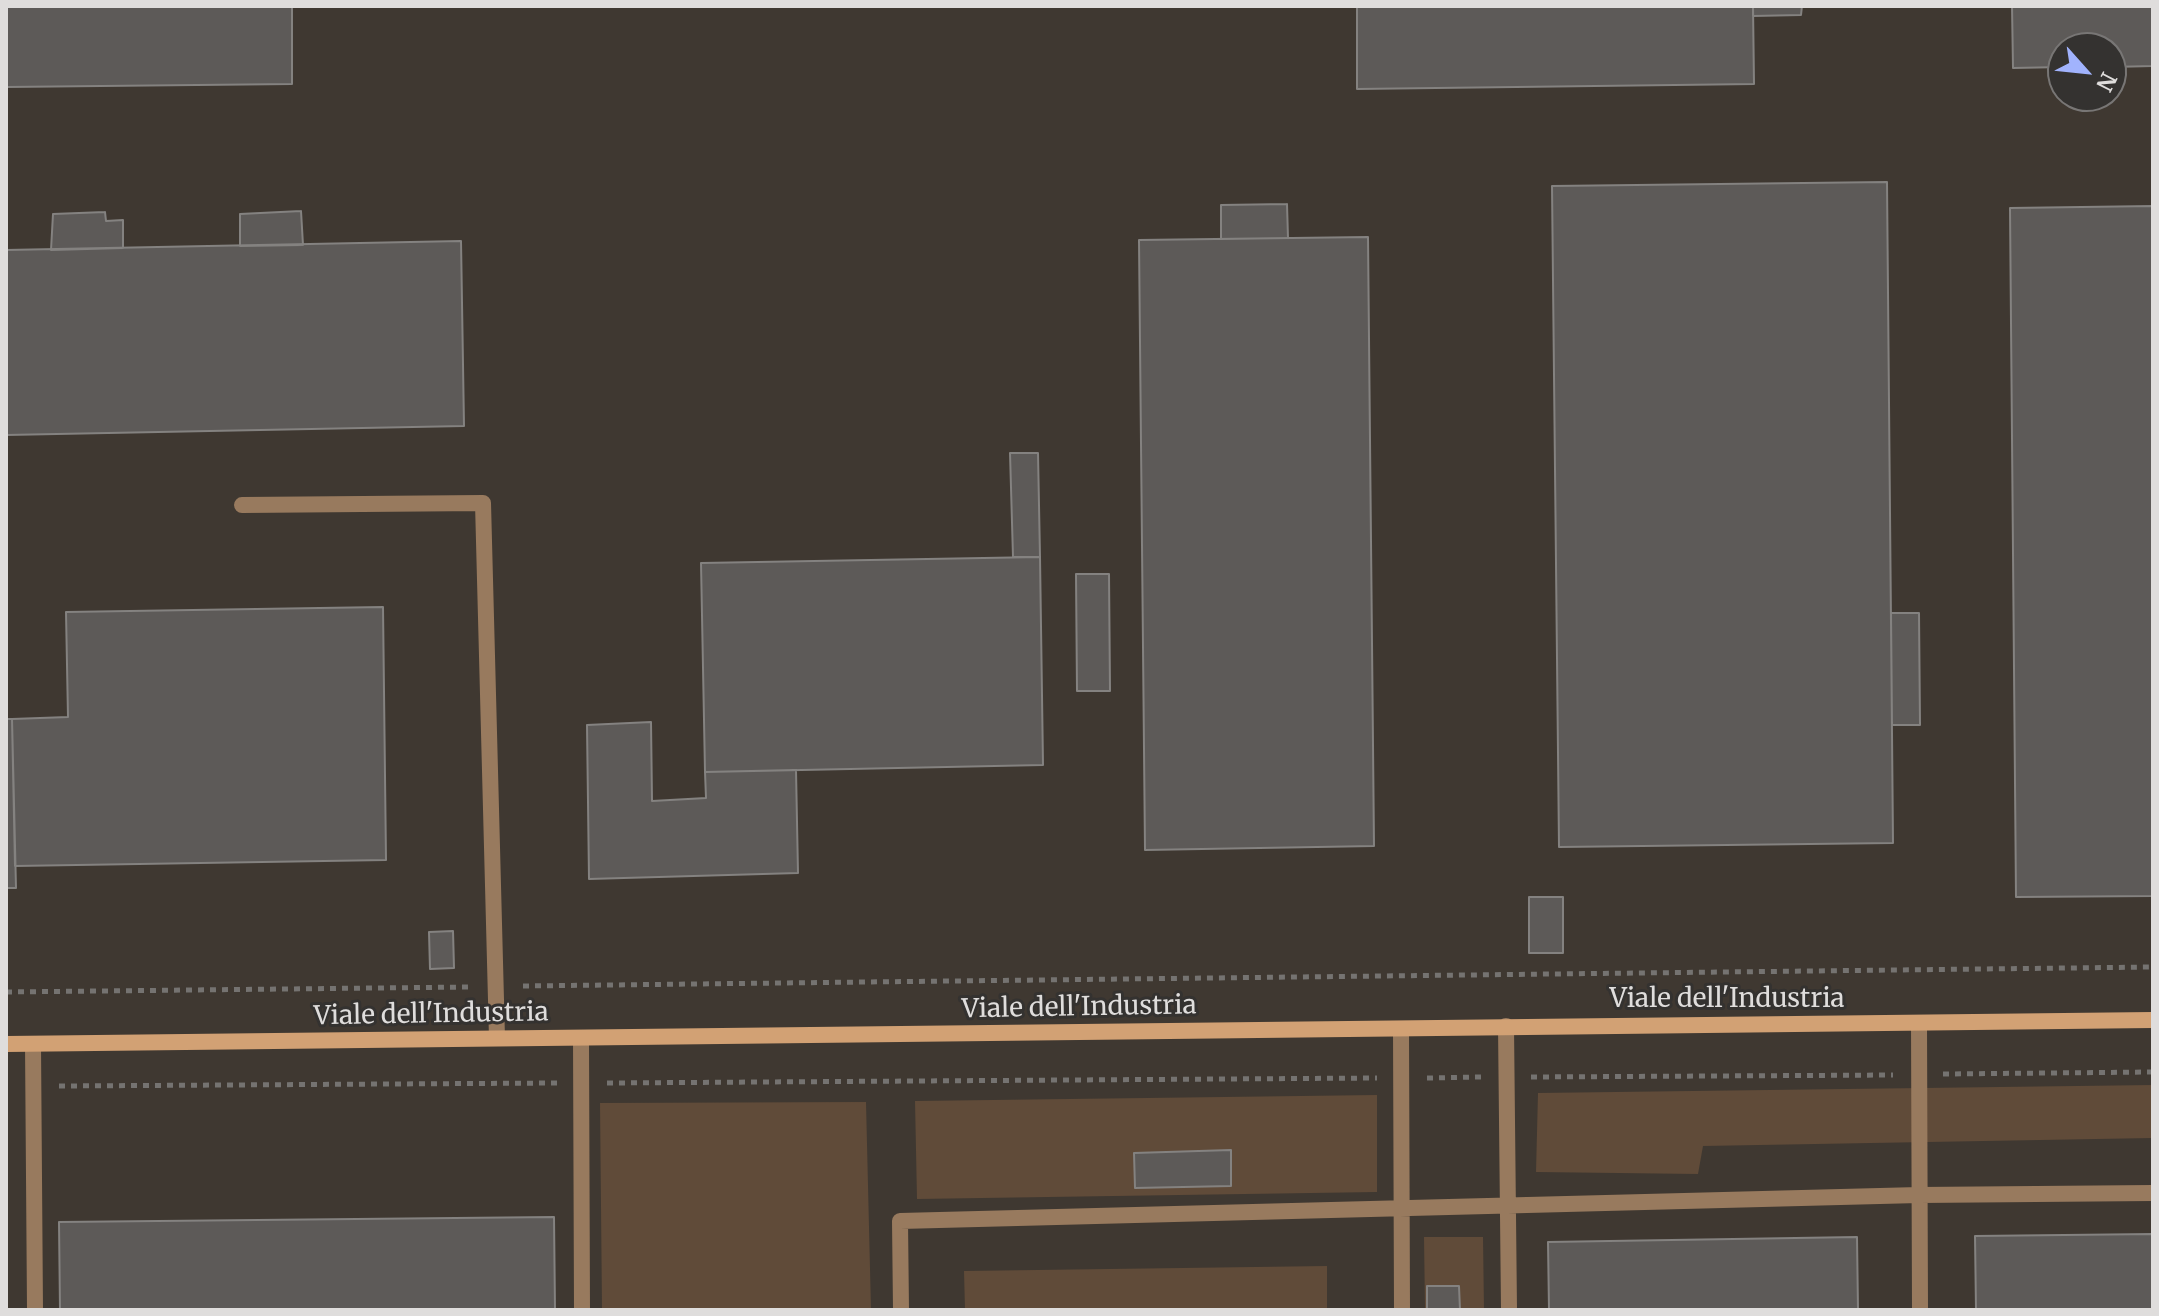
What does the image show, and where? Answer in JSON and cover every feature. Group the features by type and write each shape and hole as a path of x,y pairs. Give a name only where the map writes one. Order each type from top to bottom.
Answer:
{"street":[{"name":"Viale dell'Industria","path":"6,1044 2153,1020"}],"lane":[{"path":"242,505 483,503 497,1038"},
{"path":"1919,1023 1920,1310"},
{"path":"1506,1026 1509,1310"},
{"path":"1401,1029 1402,1310"},
{"path":"581,1038 582,1310"},
{"path":"33,1044 35,1310"},
{"path":"901,1310 900,1221 1919,1195 2153,1193"}],"path":[{"path":"6,992 2153,967"},
{"path":"34,1086 2153,1072"}],"shaded area":[{"path":"6,6 2153,6 2153,1310 6,1310"},
{"path":"2153,1085 2153,1138 1703,1146 1698,1174 1536,1172 1538,1093"},
{"path":"1377,1095 1377,1192 917,1199 915,1101"},
{"path":"866,1102 871,1310 602,1310 600,1103"},
{"path":"1424,1237 1483,1237 1484,1310 1425,1310"},
{"path":"1327,1266 1327,1310 965,1310 964,1271"}],"building":[{"path":"6,6 292,6 292,84 6,87"},
{"path":"1357,6 1753,6 1754,84 1357,89"},
{"path":"1753,6 1802,6 1801,15 1753,16"},
{"path":"2012,6 2153,6 2153,66 2127,67 2127,32 2047,32 2047,67 2013,68"},
{"path":"1887,182 1893,843 1559,847 1552,186"},
{"path":"1287,204 1288,238 1221,239 1221,205"},
{"path":"2153,206 2153,896 2016,897 2010,208"},
{"path":"301,211 303,245 240,246 240,214"},
{"path":"105,212 106,221 123,220 123,248 51,250 53,214"},
{"path":"1368,237 1374,846 1145,850 1139,240"},
{"path":"461,241 464,426 6,435 6,250"},
{"path":"1010,453 1038,453 1040,557 1013,557"},
{"path":"1040,557 1043,765 705,772 701,563"},
{"path":"1076,574 1109,574 1110,691 1077,691"},
{"path":"383,607 386,860 15,866 12,719 68,717 66,612"},
{"path":"1891,613 1919,613 1920,725 1892,725"},
{"path":"6,719 12,719 16,888 6,888"},
{"path":"651,722 652,801 706,798 705,772 796,770 798,873 589,879 587,725"},
{"path":"1529,897 1563,897 1563,953 1529,953"},
{"path":"453,931 454,968 430,969 429,932"},
{"path":"1231,1150 1231,1186 1135,1188 1134,1153"},
{"path":"554,1217 555,1310 60,1310 59,1222"},
{"path":"2153,1234 2153,1310 1976,1310 1975,1236"},
{"path":"1857,1237 1858,1310 1549,1310 1548,1242"},
{"path":"1427,1286 1459,1286 1460,1310 1427,1310"}]}
